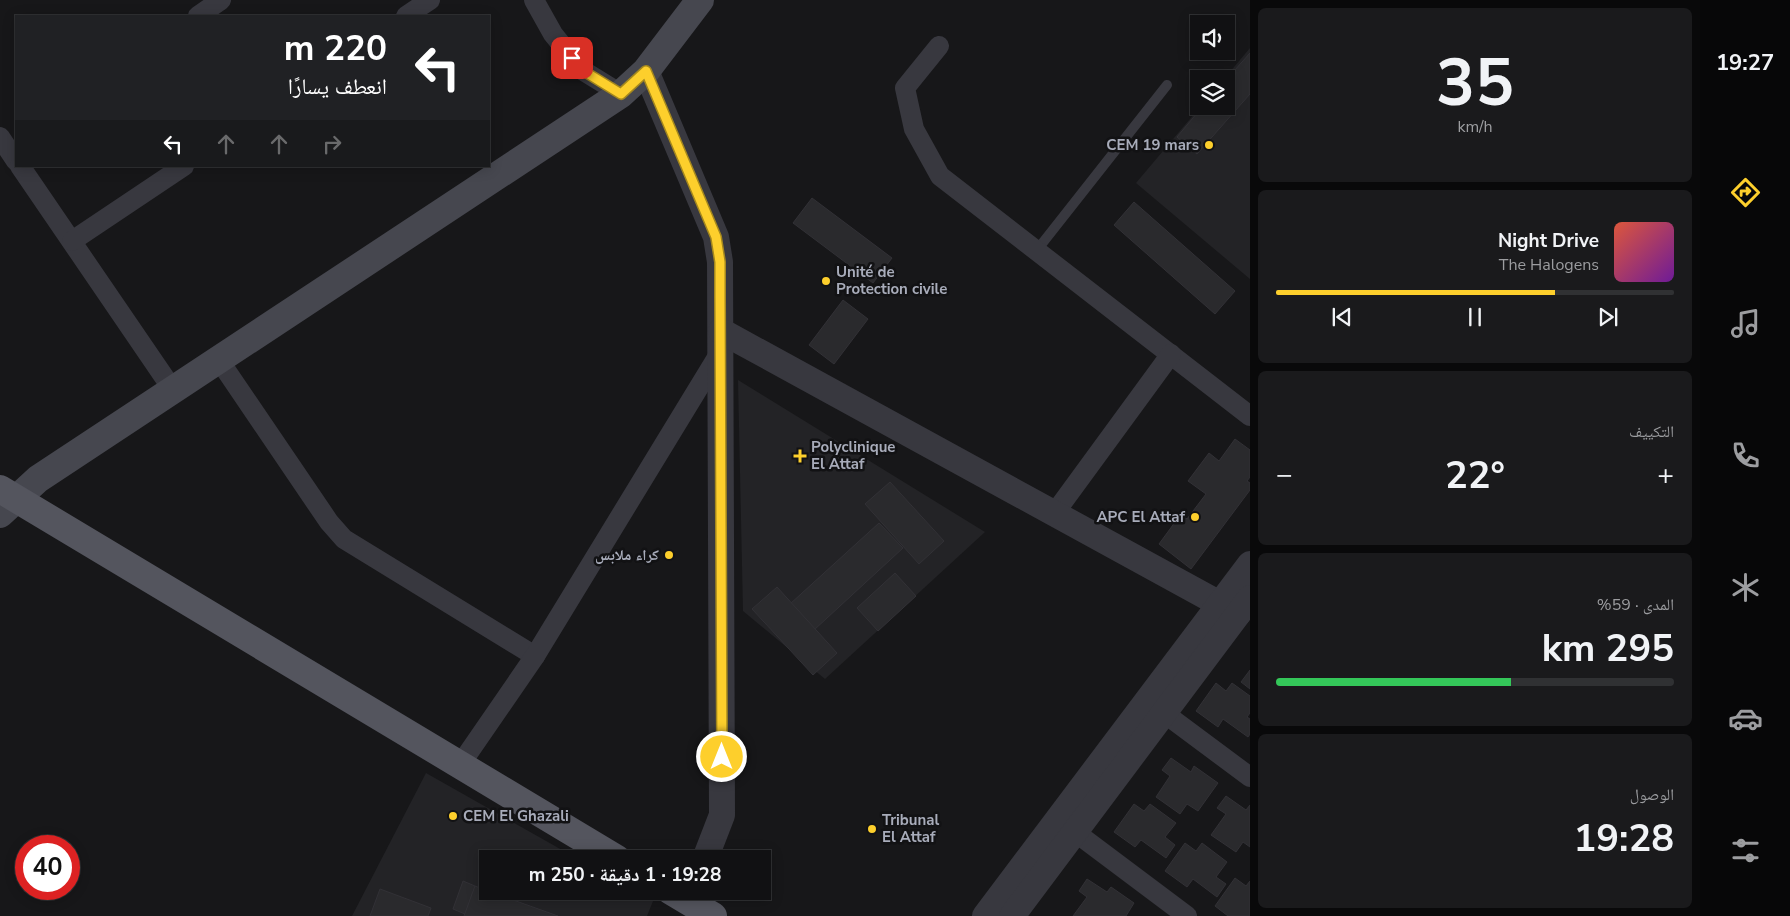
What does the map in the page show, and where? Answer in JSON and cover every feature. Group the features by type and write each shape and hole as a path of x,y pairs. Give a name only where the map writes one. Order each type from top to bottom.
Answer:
{"main road":[{"path":"602,850 460,765 5,501 621,94 646,71 700,0"},
{"path":"683,900 713,916"}],"street":[{"path":"199,15 221,0"},
{"path":"408,15 430,0"},
{"path":"534,0 552,34 582,70 621,94"},
{"path":"939,46 905,88 907,105 914,128 940,176 1250,416"},
{"path":"646,71 716,237 720,262 722,815 708,850"},
{"path":"21,167 173,390"},
{"path":"72,242 183,167"},
{"path":"721,341 1054,514 1229,612"},
{"path":"721,341 1229,612"},
{"path":"460,765 535,656 721,341"},
{"path":"1054,514 1171,354"},
{"path":"219,360 329,522 344,539 535,656"},
{"path":"1012,916 1164,713 1229,612 1250,564"},
{"path":"985,916 1229,612"},
{"path":"1164,713 1250,777"},
{"path":"1075,832 1187,916"}],"lane":[{"path":"1037,250 1168,85"}],"shaded area":[{"name":"CEM 19 mars","path":"1250,48 1250,279 1136,183 1193,115 1235,115 1235,70 1232,70"},
{"name":"Polyclinique El Attaf","path":"738,380 985,532 825,679 743,611"},
{"name":"CEM El Ghazali","path":"426,773 562,850 479,850 479,900 653,901 647,916 352,916"}],"building":[{"path":"1250,53 1250,94 1235,111 1235,70"},
{"path":"1195,115 1231,115 1197,154 1177,137"},
{"path":"812,198 892,258 873,283 793,223"},
{"path":"1134,202 1235,291 1215,314 1114,225"},
{"path":"843,300 868,319 834,364 809,345"},
{"path":"1235,439 1250,450 1250,477 1247,481 1250,483 1250,490 1191,569 1159,544 1181,514 1187,519 1206,494 1188,481 1209,453 1219,461"},
{"path":"890,482 944,541 919,564 865,504"},
{"path":"879,523 903,548 814,630 790,604"},
{"path":"895,573 916,596 878,631 857,608"},
{"path":"777,587 837,653 813,675 752,609"},
{"path":"1250,670 1250,689 1241,682"},
{"path":"1216,683 1226,691 1232,683 1250,696 1250,713 1247,717 1250,719 1250,734 1248,737 1223,719 1218,727 1196,711"},
{"path":"1171,758 1191,772 1194,766 1218,783 1198,811 1187,804 1180,814 1156,797 1170,776 1162,770"},
{"path":"1226,796 1246,810 1250,805 1250,847 1243,842 1236,852 1211,835 1226,814 1217,808"},
{"path":"1134,804 1144,811 1150,804 1176,823 1165,837 1175,845 1166,858 1141,840 1135,847 1114,832"},
{"path":"1185,843 1196,851 1202,843 1227,862 1216,877 1226,884 1217,897 1193,879 1187,887 1165,871"},
{"path":"1235,878 1246,886 1250,881 1250,916 1228,916 1215,906"},
{"path":"1087,879 1107,892 1111,887 1134,903 1126,916 1073,916 1087,897 1079,891"},
{"path":"463,881 475,886 465,914 453,909"},
{"path":"475,886 479,888 479,900 513,900 558,916 464,916"},
{"path":"380,889 431,908 428,916 370,916"}],"place":[{"name":"CEM 19 mars","path":"1209,145"},
{"name":"Unité de Protection civile","path":"826,281"},
{"name":"Polyclinique El Attaf","path":"800,456"},
{"name":"APC El Attaf","path":"1195,517"},
{"name":"كراء ملابس","path":"669,555"},
{"name":"CEM El Ghazali","path":"453,816"},
{"name":"Tribunal El Attaf","path":"872,829"}],"route":[{"path":"572,58 582,70 621,94 646,71 716,237 720,262 722,757"}]}
